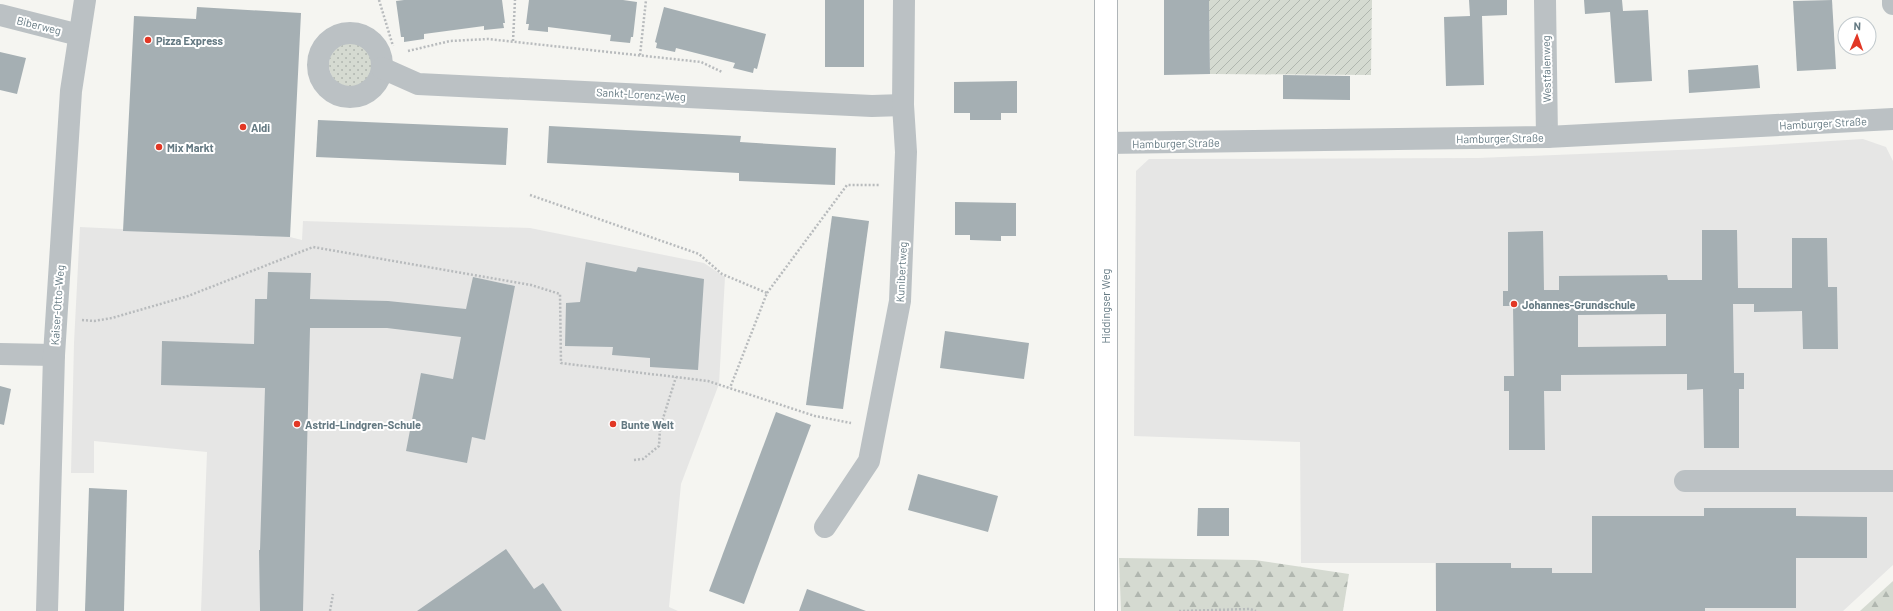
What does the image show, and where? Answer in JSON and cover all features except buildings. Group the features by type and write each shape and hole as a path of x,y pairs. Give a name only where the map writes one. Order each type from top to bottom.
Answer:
{"main road":[{"name":"Hiddingser Weg","path":"1106,0 1106,611"}],"street":[{"name":"Kaiser-Otto-Weg","path":"47,611 54,355 71,91 79,35 86,0"},
{"name":"Kunibertweg","path":"825,527 869,462 900,301 906,152 903,105 904,0"},
{"name":"Westfalenweg","path":"1545,0 1547,137"},
{"name":"Biberweg","path":"0,15 79,35"},
{"name":"Sankt-Lorenz-Weg","path":"386,61 418,84 872,106 903,105"},
{"name":"Hamburger Straße","path":"1106,143 1547,137 1893,119"},
{"path":"0,354 54,355"},
{"path":"1685,481 1893,481"}],"path":[{"path":"379,0 386,61 450,42 488,39 701,62 726,74"},
{"path":"513,41 515,0"},
{"path":"640,55 646,0"},
{"path":"730,388 767,293 846,185 904,186"},
{"path":"530,195 699,254 722,274 767,293"},
{"path":"57,318 94,321 112,318 188,296 313,247 531,285 560,294 561,363 708,381 814,416 876,428"},
{"path":"634,460 643,459 659,446 660,428 676,377"},
{"path":"330,611 333,594"},
{"path":"1179,611 1250,609 1256,611"}],"shaded area":[{"name":"Johannes-Grundschule","path":"1863,139 1886,147 1893,161 1893,565 1843,611 1436,611 1435,563 1301,563 1300,442 1134,436 1136,171 1149,159 1478,158 1703,149"},
{"name":"Astrid-Lindgren-Schule","path":"303,221 530,228 704,263 725,277 719,384 681,484 669,607 678,611 201,611 207,452 94,441 94,473 71,473 74,343 80,227 290,237 302,240"}],"green space":[{"path":"1209,0 1372,0 1371,75 1210,74"},
{"path":"347,43 355,43 367,49 373,61 373,69 367,81 355,87 347,87 335,81 329,69 329,61 335,49"},
{"path":"1119,558 1255,560 1349,574 1343,611 1121,611"},
{"path":"1893,581 1893,611 1860,611"}],"place":[{"name":"Pizza Express","path":"148,40"},
{"name":"Aldi","path":"243,127"},
{"name":"Mix Markt","path":"159,147"},
{"name":"Johannes-Grundschule","path":"1514,304"},
{"name":"Astrid-Lindgren-Schule","path":"297,424"},
{"name":"Bunte Welt","path":"613,424"}]}
